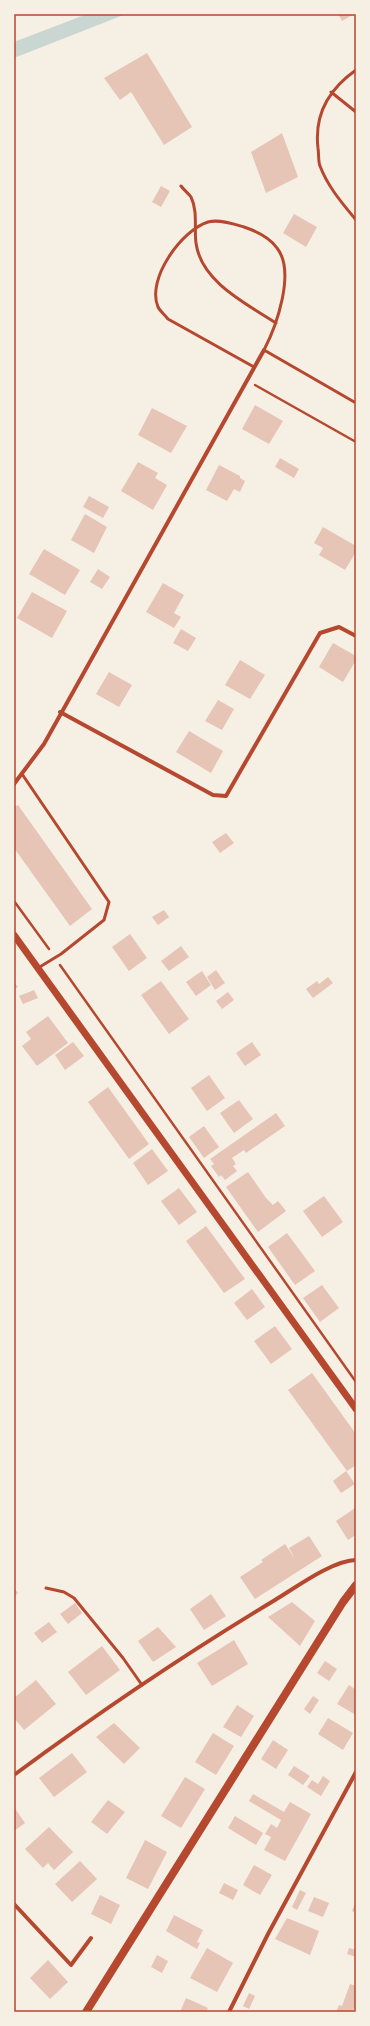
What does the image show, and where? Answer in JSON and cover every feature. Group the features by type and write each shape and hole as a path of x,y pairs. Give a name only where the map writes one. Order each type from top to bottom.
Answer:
{"main road":[{"path":"86,2012 343,1602 356,1586"}],"street":[{"path":"14,784 44,744 60,712 264,350"},
{"path":"60,712 213,795 226,796 320,633 339,627 356,636"},
{"path":"14,934 356,1409"},
{"path":"14,1775 86,1721 243,1619 320,1572 349,1560 356,1560"},
{"path":"229,2012 268,1934 356,1772"},
{"path":"14,1904 71,1965 91,1938"}],"lane":[{"path":"356,70 331,92 320,115 317,140 320,165 334,194 356,220"},
{"path":"331,92 356,112"},
{"path":"181,186 191,197 197,227 196,244 205,268 227,290 276,323"},
{"path":"254,367 168,319 158,308 156,294 157,287 167,261 182,239 197,227 210,221 229,223 247,228 266,238 278,249 283,262 284,276 282,298 276,323 264,350 356,403"},
{"path":"22,774 109,902 104,920 55,958 38,968"},
{"path":"46,1588 64,1592 74,1598 121,1654 142,1685"}],"path":[{"path":"246,380 356,442"},
{"path":"14,901 256,1238 356,1382"}],"shaded area":[{"path":"87,14 126,14 14,58 14,42"}],"building":[{"path":"338,14 354,14 342,21"},
{"path":"147,53 192,127 164,145 131,92 120,100 104,78"},
{"path":"282,133 298,177 266,193 251,152"},
{"path":"161,186 170,191 161,207 152,202"},
{"path":"294,214 317,227 306,247 283,233"},
{"path":"255,405 283,421 269,444 242,429"},
{"path":"152,408 187,426 171,453 138,435"},
{"path":"280,458 299,469 294,478 275,467"},
{"path":"138,462 158,473 155,478 167,485 153,510 121,491"},
{"path":"219,465 240,476 240,478 245,481 240,492 234,489 227,501 206,490"},
{"path":"89,496 109,507 103,518 83,507"},
{"path":"85,514 107,527 94,553 71,540"},
{"path":"323,527 356,546 356,552 345,570 319,555 323,548 314,543"},
{"path":"44,549 80,570 65,595 29,574"},
{"path":"98,569 110,577 102,589 90,582"},
{"path":"163,583 184,595 174,613 181,617 174,628 146,612"},
{"path":"32,592 67,611 52,638 17,618"},
{"path":"181,629 196,638 188,651 173,643"},
{"path":"333,643 356,656 356,660 343,682 319,667"},
{"path":"240,660 265,675 250,699 225,685"},
{"path":"109,672 132,685 119,707 96,694"},
{"path":"218,700 234,709 222,730 205,721"},
{"path":"189,731 223,751 211,773 176,752"},
{"path":"18,805 92,909 70,926 14,848 14,807"},
{"path":"226,833 234,843 220,853 212,842"},
{"path":"164,910 169,917 158,925 152,917"},
{"path":"130,934 147,958 129,971 112,947"},
{"path":"181,946 189,957 169,971 161,961"},
{"path":"216,970 225,983 215,990 207,977"},
{"path":"202,971 211,985 196,996 186,982"},
{"path":"328,977 333,983 313,998 306,989 317,981 319,984"},
{"path":"161,981 189,1019 169,1034 141,995"},
{"path":"14,982 18,987 14,990"},
{"path":"34,990 38,998 23,1004 19,996"},
{"path":"228,992 234,1000 222,1009 216,1001"},
{"path":"48,1016 68,1043 37,1066 22,1046 31,1039 26,1032"},
{"path":"73,1042 84,1056 65,1070 55,1055"},
{"path":"252,1042 261,1055 245,1066 236,1053"},
{"path":"209,1075 225,1098 207,1111 191,1088"},
{"path":"108,1087 149,1144 129,1159 88,1102"},
{"path":"239,1100 253,1119 234,1133 220,1113"},
{"path":"276,1113 285,1126 246,1153 244,1150 232,1158 236,1164 233,1166 237,1171 225,1180 221,1175 219,1177 211,1166 214,1164 210,1159"},
{"path":"204,1126 219,1147 204,1158 189,1137"},
{"path":"152,1149 168,1171 148,1185 133,1163"},
{"path":"248,1172 266,1198 273,1205 278,1201 286,1211 258,1232 226,1187"},
{"path":"179,1188 197,1212 179,1225 161,1201"},
{"path":"324,1196 343,1222 322,1237 303,1211"},
{"path":"206,1226 245,1279 224,1293 186,1241"},
{"path":"287,1233 315,1271 295,1285 268,1247"},
{"path":"322,1285 339,1308 320,1322 303,1298"},
{"path":"252,1289 265,1307 247,1320 234,1303"},
{"path":"275,1326 292,1349 271,1364 254,1341"},
{"path":"312,1373 356,1434 356,1465 347,1471 288,1390"},
{"path":"346,1471 355,1484 341,1493 333,1481"},
{"path":"355,1508 356,1535 348,1540 336,1521"},
{"path":"309,1536 322,1556 255,1599 240,1577 263,1562 261,1560 285,1544 295,1559 289,1548"},
{"path":"14,1588 18,1593 14,1597"},
{"path":"211,1594 226,1616 204,1630 190,1609"},
{"path":"292,1602 315,1621 300,1646 268,1617"},
{"path":"75,1603 82,1613 68,1624 60,1614"},
{"path":"49,1622 57,1632 42,1643 34,1633"},
{"path":"158,1627 176,1647 153,1662 138,1641"},
{"path":"234,1640 248,1664 212,1686 197,1663"},
{"path":"102,1646 120,1670 86,1695 68,1672"},
{"path":"325,1661 337,1669 329,1681 317,1673"},
{"path":"36,1680 56,1704 24,1730 14,1718 14,1698"},
{"path":"349,1685 356,1690 356,1715 337,1704"},
{"path":"313,1696 319,1700 310,1714 304,1709"},
{"path":"237,1705 254,1716 241,1737 223,1727"},
{"path":"328,1718 353,1733 343,1750 318,1734"},
{"path":"114,1723 140,1748 124,1764 96,1737"},
{"path":"213,1733 234,1746 216,1775 195,1762"},
{"path":"273,1740 288,1750 276,1769 261,1759"},
{"path":"72,1753 87,1772 54,1797 39,1778"},
{"path":"294,1766 310,1776 303,1785 288,1775"},
{"path":"323,1776 330,1781 321,1796 307,1787 312,1780 318,1784"},
{"path":"185,1777 205,1789 181,1828 161,1816"},
{"path":"253,1794 284,1812 290,1802 311,1814 285,1861 264,1850 271,1837 265,1834 271,1824 277,1828 281,1820 249,1801"},
{"path":"108,1800 125,1812 107,1834 91,1822"},
{"path":"14,1807 25,1823 14,1831"},
{"path":"235,1816 263,1833 256,1845 228,1828"},
{"path":"49,1827 73,1852 54,1870 48,1863 43,1868 25,1849"},
{"path":"145,1840 167,1852 148,1889 126,1878"},
{"path":"80,1861 97,1879 72,1902 55,1884"},
{"path":"254,1865 272,1875 260,1895 243,1885"},
{"path":"224,1883 238,1890 233,1900 219,1893"},
{"path":"300,1890 306,1893 297,1910 292,1907"},
{"path":"100,1895 120,1905 111,1924 91,1914"},
{"path":"314,1897 329,1903 323,1917 308,1911"},
{"path":"356,1901 356,1913 352,1911"},
{"path":"174,1915 203,1930 197,1942 200,1943 197,1949 166,1931"},
{"path":"287,1918 319,1931 310,1955 275,1939"},
{"path":"207,1948 233,1963 217,1992 190,1978"},
{"path":"349,1948 356,1950 356,1957 347,1954"},
{"path":"157,1955 168,1961 162,1973 151,1967"},
{"path":"48,1960 68,1982 50,1999 30,1978"},
{"path":"350,1984 356,1986 356,2003 353,2011 356,2012 336,2012 339,2005 342,2006"},
{"path":"249,1993 255,1996 249,2009 243,2006"},
{"path":"186,1998 208,2008 206,2012 180,2012"}]}
